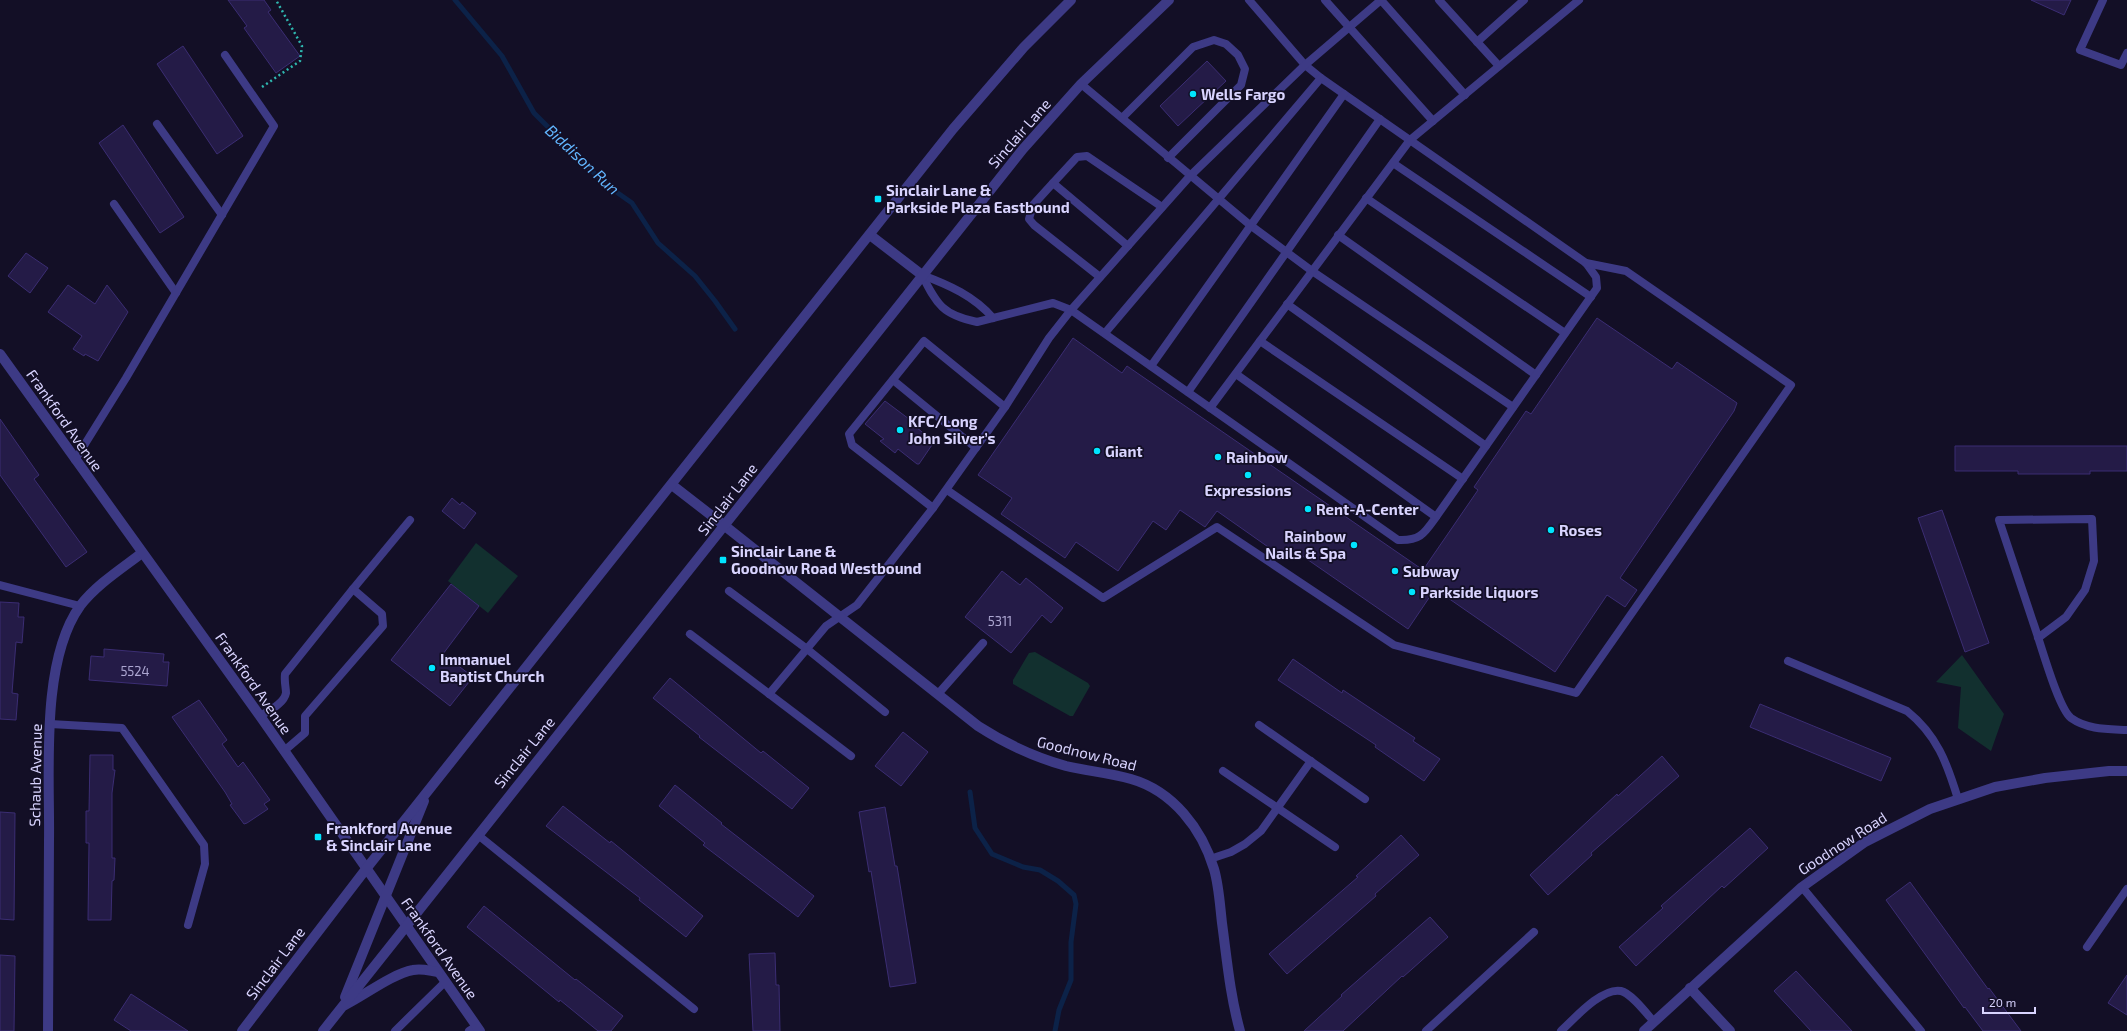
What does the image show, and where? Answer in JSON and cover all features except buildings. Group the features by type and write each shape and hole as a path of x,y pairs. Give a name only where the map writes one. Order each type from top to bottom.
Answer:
{"street":[{"name":"Sinclair Lane","path":"242,1031 366,869 991,84 1070,0"},
{"name":"Sinclair Lane","path":"323,1031 1023,149 1081,84 1169,0"},
{"path":"870,235 922,275"},
{"name":"Frankford Avenue","path":"0,354 260,716 445,982 475,1029"},
{"name":"Goodnow Road","path":"672,485 1000,741 1031,755 1067,766 1133,780 1152,787 1166,796 1184,813 1198,833 1214,869 1218,890 1231,1000 1240,1031"},
{"name":"Schaub Avenue","path":"48,1031 50,724 55,671 59,651 80,606 109,578 142,553"},
{"name":"Goodnow Road","path":"1644,1031 1802,887 1865,842 1930,809 1995,787 2046,778 2109,770 2127,771"},
{"path":"341,1008 428,791"},
{"path":"341,1008 386,982 413,970 425,969 438,972"},
{"path":"1690,988 1730,1031"}],"lane":[{"path":"922,275 936,302 951,314 977,322 1052,303 1071,310 1398,540 1411,541 1419,537 1436,517 1591,297 1597,288 1596,277 1586,263 1321,78 1305,65 1249,0"},
{"path":"1325,0 1348,28 1434,121"},
{"path":"769,694 826,626 857,605 947,490 1005,407 1049,338 1071,310 1190,176 1305,65 1381,0 1465,95"},
{"path":"1439,0 1499,66"},
{"path":"1477,42 1524,0"},
{"path":"1210,408 1410,140 1580,0"},
{"path":"2103,0 2080,50 2121,65 2127,53"},
{"path":"1122,118 1194,47 1214,40 1226,44 1238,55 1245,69 1241,85 1168,158"},
{"path":"75,460 176,293 274,126 225,55"},
{"path":"1105,333 1321,78"},
{"path":"1081,84 1250,225 1312,271 1513,407"},
{"path":"1151,366 1344,94"},
{"path":"1188,392 1380,119"},
{"path":"157,124 222,215"},
{"path":"1100,277 1034,224 1030,218 1033,205 1077,157 1087,156 1162,207"},
{"path":"1393,163 1591,297"},
{"path":"1053,183 1128,246"},
{"path":"1366,198 1565,333"},
{"path":"114,204 176,293"},
{"path":"1338,235 1536,375"},
{"path":"947,490 1103,598 1217,527 1394,645 1576,693 1791,385 1626,271 1586,263"},
{"path":"922,275 948,284 974,300 993,318"},
{"path":"1287,304 1486,446"},
{"path":"933,508 852,445 849,434 924,341 1005,407"},
{"path":"1260,341 1463,479"},
{"path":"1236,374 1436,517"},
{"path":"893,380 976,448"},
{"path":"260,716 282,702 286,693 284,683 285,674 352,589 410,520"},
{"path":"2038,638 2066,617 2085,590 2094,561 2092,520 1999,520 2038,638 2064,711 2081,724 2097,729 2127,730"},
{"path":"0,585 80,606"},
{"path":"284,751 305,733 305,716 383,626 382,614 352,589"},
{"path":"729,591 807,649 885,712"},
{"path":"690,634 851,756"},
{"path":"938,694 983,643"},
{"path":"1788,661 1907,711 1923,724 1935,740 1948,767 1958,799"},
{"path":"50,724 122,728 204,844 205,864 188,925"},
{"path":"1259,725 1365,799"},
{"path":"1210,858 1231,852 1245,844 1261,831 1310,761"},
{"path":"1223,771 1335,847"},
{"path":"478,834 694,1009"},
{"path":"1802,887 1921,1031"},
{"path":"2086,947 2127,889"},
{"path":"1426,1031 1534,932"},
{"path":"395,1031 445,982"},
{"path":"1561,1031 1599,997 1611,991 1621,991 1635,1000 1654,1022"}],"path":[{"path":"252,94 300,61 302,46 276,0"}],"green space":[{"path":"476,543 518,576 488,613 448,581"},
{"path":"1035,652 1088,683 1090,686 1073,716 1070,716 1013,684 1013,680 1029,653"},
{"path":"1962,655 2004,714 1991,751 1958,728 1961,687 1936,682"}],"waterway":[{"name":"Biddison Run","path":"455,0 502,56 534,113 605,184 632,203 658,243 695,276 735,329"},
{"name":"Biddison Run","path":"970,792 975,828 992,854 1023,867 1040,870 1058,881 1074,895 1076,904 1071,942 1071,980 1059,1010 1055,1031"}],"place":[{"name":"Wells Fargo","path":"1193,94"},
{"name":"Sinclair Lane & Parkside Plaza Eastbound","path":"878,199"},
{"name":"KFC/Long John Silver’s","path":"900,430"},
{"name":"Giant","path":"1097,451"},
{"name":"Rainbow","path":"1218,457"},
{"name":"Expressions","path":"1248,475"},
{"name":"Rent-A-Center","path":"1308,509"},
{"name":"Roses","path":"1551,530"},
{"name":"Rainbow Nails & Spa","path":"1354,545"},
{"name":"Sinclair Lane & Goodnow Road Westbound","path":"723,560"},
{"name":"Subway","path":"1395,571"},
{"name":"Parkside Liquors","path":"1412,592"},
{"name":"Immanuel Baptist Church","path":"432,668"},
{"name":"Frankford Avenue & Sinclair Lane","path":"318,837"}]}
